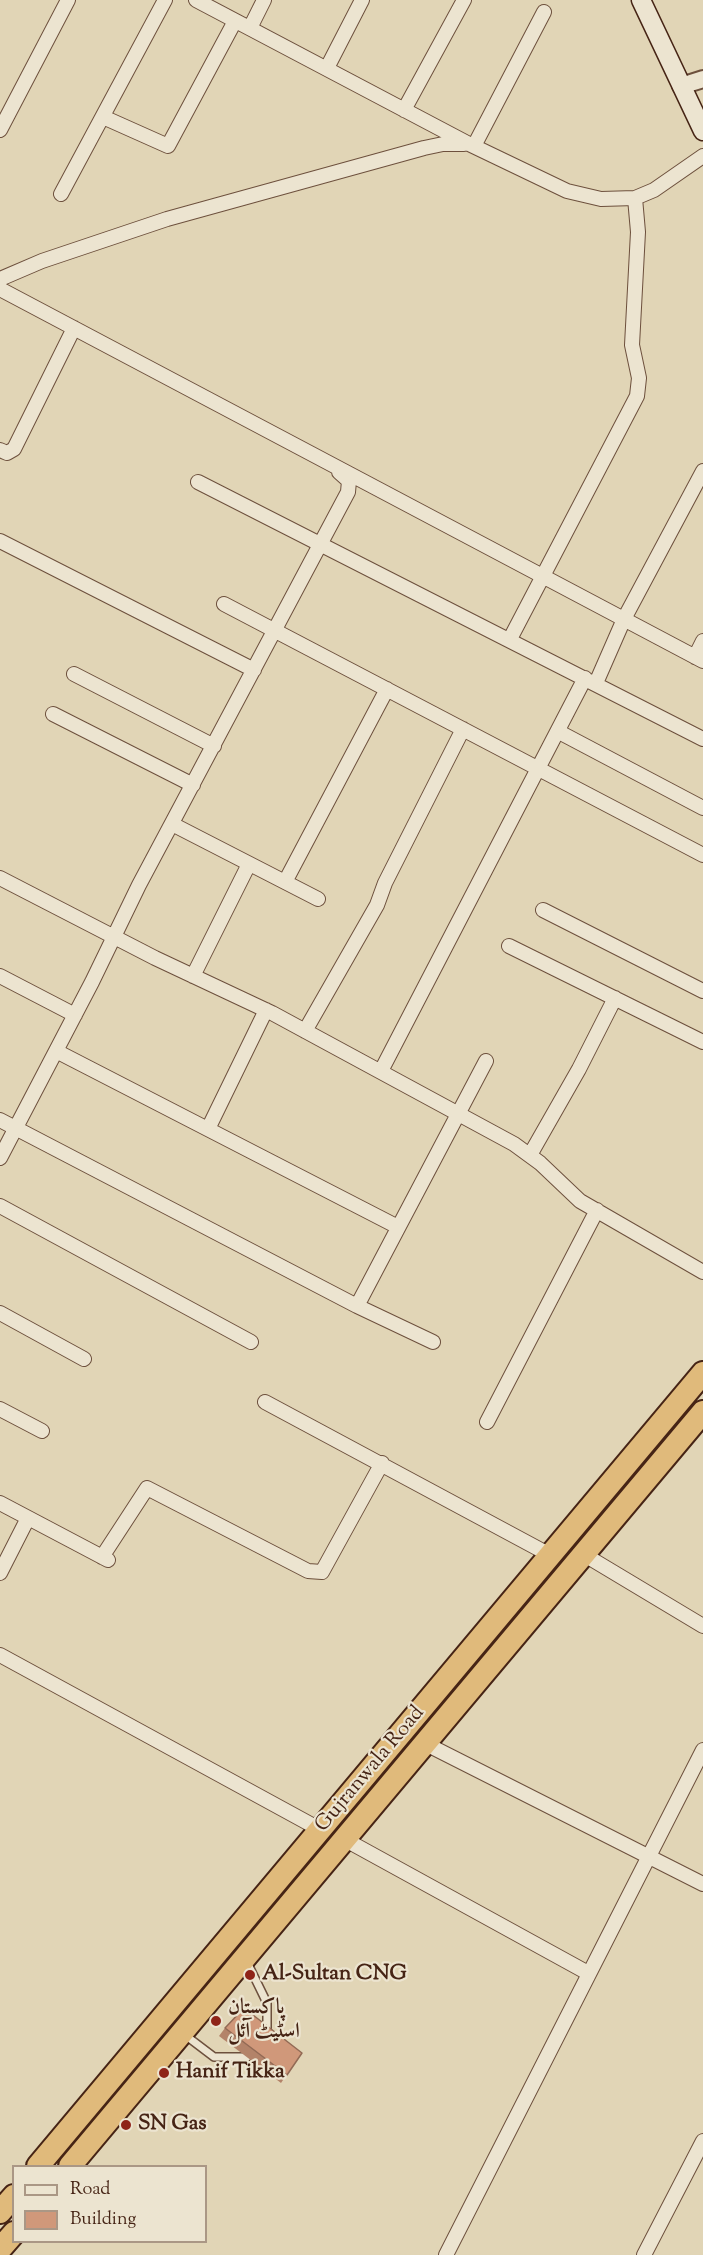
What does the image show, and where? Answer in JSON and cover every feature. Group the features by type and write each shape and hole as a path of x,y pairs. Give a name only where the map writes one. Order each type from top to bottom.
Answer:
{"highway":[{"name":"Gujranwala Road","path":"39,2165 703,1372"},
{"name":"Gujranwala Road","path":"71,2165 703,1412"},
{"path":"164,2016 182,2033"},
{"path":"0,2212 12,2198"},
{"path":"0,2249 12,2235"}],"main road":[{"path":"641,0 703,131"}],"street":[{"path":"0,130 68,0"},
{"path":"61,194 165,0"},
{"path":"196,0 471,145 567,191 601,199 634,198 654,190 703,156"},
{"path":"250,28 264,0"},
{"path":"327,68 362,0"},
{"path":"404,110 464,0"},
{"path":"471,145 544,12"},
{"path":"103,117 168,146 235,21"},
{"path":"681,86 703,79"},
{"path":"0,279 42,261 167,219 424,148 443,144 471,145"},
{"path":"510,639 638,392 639,378 632,345 638,232 634,198"},
{"path":"0,289 699,659 703,641"},
{"path":"0,450 7,453 14,449 74,328"},
{"path":"0,1158 172,824 350,488 349,480 332,464"},
{"path":"381,1071 559,732 591,681 703,471"},
{"path":"198,482 320,542 703,739"},
{"path":"0,541 254,670"},
{"path":"224,604 703,855"},
{"path":"74,674 214,746"},
{"path":"285,882 387,689"},
{"path":"53,714 193,785"},
{"path":"305,1030 376,905 462,729"},
{"path":"559,732 703,808"},
{"path":"172,824 318,899"},
{"path":"193,976 249,864"},
{"path":"0,878 305,1030 458,1113 530,1155 580,1201 703,1272"},
{"path":"543,910 703,990"},
{"path":"509,946 703,1042"},
{"path":"0,976 75,1015"},
{"path":"530,1155 615,998"},
{"path":"208,1129 266,1010"},
{"path":"56,1051 398,1227"},
{"path":"357,1306 486,1061"},
{"path":"0,1120 357,1306 433,1342"},
{"path":"0,1206 251,1342"},
{"path":"487,1422 597,1210"},
{"path":"0,1312 84,1359"},
{"path":"265,1402 550,1555"},
{"path":"0,1409 42,1431"},
{"path":"0,1503 105,1558 147,1488 308,1571 322,1572 382,1463"},
{"path":"0,1573 28,1518"},
{"path":"583,1554 703,1626"},
{"path":"0,1655 321,1830"},
{"path":"424,1743 703,1884"},
{"path":"446,2255 647,1856 703,1750"},
{"path":"344,1839 588,1974"},
{"path":"644,2255 703,2141"}],"lane":[{"path":"245,1958 267,2003 266,2038"},
{"path":"182,2033 214,2057 247,2057"}],"building":[{"path":"244,2008 302,2053 287,2075 225,2028"}],"place":[{"name":"Al-Sultan CNG","path":"250,1975"},
{"name":"پاکستان اسٹیٹ آئل","path":"216,2021"},
{"name":"Hanif Tikka","path":"164,2073"},
{"name":"SN Gas","path":"126,2125"}]}
